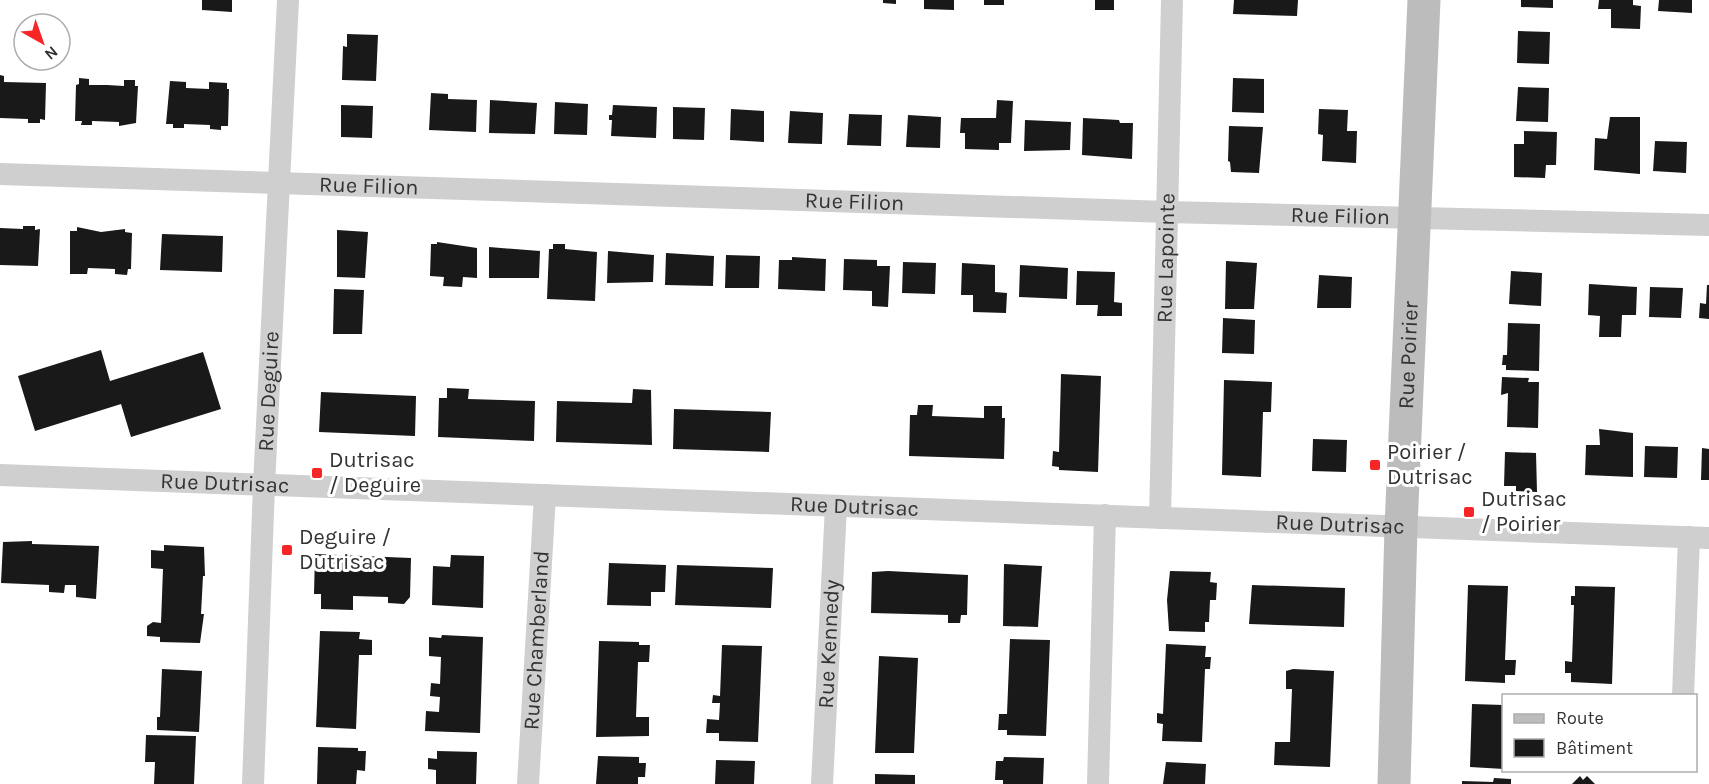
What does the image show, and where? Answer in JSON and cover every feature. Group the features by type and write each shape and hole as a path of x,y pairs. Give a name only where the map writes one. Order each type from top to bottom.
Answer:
{"street":[{"name":"Rue Deguire","path":"254,784 264,485 288,0"},
{"name":"Rue Lapointe","path":"1160,518 1172,0"},
{"name":"Rue Poirier","path":"1394,784 1401,527 1424,0"},
{"name":"Rue Filion","path":"0,174 1167,212 1709,225"},
{"name":"Rue Dutrisac","path":"0,475 1699,538"},
{"name":"Rue Chamberland","path":"528,784 545,495"},
{"name":"Rue Kennedy","path":"822,784 836,506"},
{"path":"1098,784 1105,516"},
{"path":"1683,694 1699,538"}],"building":[{"path":"202,0 232,0 232,12 202,10"},
{"path":"883,0 896,0 896,4 883,3"},
{"path":"924,0 954,0 954,10 924,9"},
{"path":"984,0 1004,0 1004,5 984,5"},
{"path":"1095,0 1114,0 1114,10 1095,10"},
{"path":"1234,0 1298,0 1297,16 1233,14"},
{"path":"1521,0 1553,0 1553,8 1521,7"},
{"path":"1599,0 1633,0 1633,5 1641,6 1640,29 1611,28 1611,9 1598,9"},
{"path":"1659,0 1692,0 1692,13 1658,11"},
{"path":"1518,31 1550,32 1549,64 1517,63"},
{"path":"347,34 378,35 376,81 342,80 343,46 347,47"},
{"path":"0,75 4,76 4,82 46,83 45,120 40,119 40,123 28,123 28,119 0,118"},
{"path":"79,78 89,79 89,85 124,86 124,80 135,80 135,86 138,86 136,123 119,126 119,122 92,121 92,125 81,125 82,121 75,121 76,85 79,84"},
{"path":"1233,78 1264,79 1264,113 1232,112"},
{"path":"170,81 186,82 186,88 209,89 209,82 227,83 227,89 229,89 228,126 221,126 221,130 210,129 210,125 184,124 184,128 173,128 173,124 166,124"},
{"path":"1518,87 1549,88 1548,122 1516,121"},
{"path":"431,93 448,94 448,99 477,100 476,132 429,130"},
{"path":"490,100 537,103 535,134 489,133"},
{"path":"997,100 1013,101 1011,143 999,143 999,150 965,149 965,133 960,133 961,118 996,118"},
{"path":"555,102 588,104 587,135 554,134"},
{"path":"341,105 373,106 372,138 341,137"},
{"path":"613,105 657,107 656,138 611,136 612,120 609,120 609,115 612,115"},
{"path":"673,107 705,108 704,140 673,139"},
{"path":"731,109 764,111 764,142 730,140"},
{"path":"1319,109 1348,110 1347,131 1357,131 1356,163 1322,161 1323,135 1318,134"},
{"path":"790,111 823,113 822,144 788,143"},
{"path":"849,114 882,115 881,146 847,145"},
{"path":"908,115 941,117 940,148 906,147"},
{"path":"1610,117 1640,117 1640,174 1594,170 1595,138 1607,139"},
{"path":"1083,118 1133,123 1132,159 1082,155"},
{"path":"1025,120 1071,122 1070,150 1024,151"},
{"path":"1229,126 1263,127 1259,173 1231,172 1228,161"},
{"path":"1524,131 1557,132 1556,165 1546,165 1545,178 1514,177 1514,144 1524,144"},
{"path":"1655,141 1687,142 1686,173 1653,171"},
{"path":"23,226 35,226 35,230 40,229 38,266 0,265 0,228 23,229"},
{"path":"77,227 101,232 125,229 125,232 132,233 131,269 128,269 127,275 115,274 115,269 88,268 87,274 70,274 70,231 77,231"},
{"path":"337,230 368,232 365,278 337,277"},
{"path":"162,234 223,236 222,272 160,270"},
{"path":"437,242 477,248 477,278 463,277 462,287 443,286 444,277 430,276 431,244 437,244"},
{"path":"553,244 565,244 565,249 597,252 595,301 547,299 549,249 553,249"},
{"path":"489,247 540,251 539,278 489,278"},
{"path":"608,251 654,255 653,282 607,283"},
{"path":"666,253 714,256 713,286 665,285"},
{"path":"726,255 760,256 759,288 725,288"},
{"path":"792,257 826,259 825,291 778,289 779,260 792,260"},
{"path":"844,259 877,260 877,266 890,266 888,307 872,306 872,291 843,290"},
{"path":"1226,261 1257,263 1254,309 1225,309"},
{"path":"903,262 936,263 935,294 902,293"},
{"path":"962,263 995,265 995,292 1007,293 1006,313 973,312 973,295 961,295"},
{"path":"1020,265 1068,268 1067,299 1019,297"},
{"path":"1077,271 1115,272 1114,302 1122,303 1122,316 1097,316 1098,305 1076,305"},
{"path":"1511,271 1542,273 1541,306 1509,304"},
{"path":"1319,275 1352,277 1351,308 1317,308"},
{"path":"1589,284 1637,287 1636,315 1622,315 1621,337 1599,337 1600,316 1588,315"},
{"path":"1707,285 1709,285 1709,319 1699,318 1700,303 1706,304"},
{"path":"1650,287 1683,288 1681,318 1649,317"},
{"path":"334,289 364,290 362,334 333,334"},
{"path":"1223,318 1255,320 1254,354 1222,353"},
{"path":"1508,323 1540,324 1539,371 1506,370 1506,365 1502,365 1503,355 1507,355"},
{"path":"101,350 110,381 203,352 221,409 131,437 121,404 35,431 18,376"},
{"path":"1061,374 1101,376 1098,472 1059,470 1059,467 1052,466 1053,451 1059,452"},
{"path":"1502,377 1529,378 1528,382 1539,382 1538,428 1507,427 1508,393 1501,395"},
{"path":"1224,380 1272,382 1271,412 1263,412 1261,477 1222,475"},
{"path":"447,388 469,389 468,399 535,401 534,441 438,437 439,398 447,398"},
{"path":"633,389 651,390 652,445 556,442 557,401 632,403"},
{"path":"321,392 416,396 415,436 319,432"},
{"path":"918,405 933,405 932,416 984,418 984,406 1002,406 1002,418 1005,418 1004,459 909,456 910,415 917,415"},
{"path":"674,409 771,412 769,452 673,449"},
{"path":"1599,429 1633,433 1633,477 1585,475 1586,445 1600,445"},
{"path":"1313,439 1347,440 1346,472 1312,471"},
{"path":"1645,446 1678,447 1677,478 1644,477"},
{"path":"1702,448 1709,449 1709,480 1701,480"},
{"path":"1505,452 1536,453 1537,492 1516,491 1516,486 1504,486"},
{"path":"32,541 32,544 99,546 96,599 76,597 76,585 65,585 64,593 49,592 49,585 1,583 3,542"},
{"path":"164,545 204,547 205,576 203,576 201,614 204,614 200,643 160,642 160,637 147,636 147,626 153,622 161,623 163,569 151,568 151,550 164,551"},
{"path":"315,554 411,558 410,597 404,604 388,603 388,597 353,596 353,610 321,609 321,594 314,594"},
{"path":"451,555 484,556 483,608 432,605 433,566 450,567"},
{"path":"609,563 666,565 665,592 651,592 651,606 607,605"},
{"path":"1004,564 1042,566 1038,627 1003,626"},
{"path":"677,565 773,568 771,608 675,605"},
{"path":"1170,571 1211,572 1210,582 1217,583 1216,600 1210,600 1209,622 1205,622 1205,632 1169,631 1167,600"},
{"path":"872,572 968,575 967,615 961,615 960,623 948,623 948,615 871,613"},
{"path":"1252,585 1345,588 1344,627 1249,624"},
{"path":"1468,585 1508,586 1505,660 1516,660 1515,675 1505,675 1505,683 1465,681"},
{"path":"1575,586 1615,587 1612,684 1571,682 1571,673 1565,673 1565,661 1572,662 1574,605 1571,605 1571,596 1575,596"},
{"path":"320,631 360,632 359,639 372,640 372,655 359,655 356,729 316,727"},
{"path":"442,635 483,637 480,733 425,731 426,711 439,712 440,697 430,696 431,683 440,684 441,657 429,656 429,637 441,638"},
{"path":"1010,639 1050,640 1046,736 1007,735 1007,730 998,730 999,714 1007,714"},
{"path":"599,641 639,642 639,645 650,645 649,662 638,662 636,717 649,717 649,736 596,737"},
{"path":"1166,644 1206,646 1205,657 1211,657 1210,669 1205,669 1202,742 1162,741 1163,724 1157,723 1157,713 1163,714"},
{"path":"722,645 762,646 758,742 719,741 719,733 706,733 707,719 719,720 720,703 712,703 713,695 720,696"},
{"path":"879,656 918,658 914,753 875,753"},
{"path":"162,669 202,671 199,732 157,730 157,717 160,717"},
{"path":"1293,669 1334,671 1330,767 1274,765 1275,742 1290,742 1292,689 1286,689 1286,671"},
{"path":"1472,704 1502,705 1502,769 1470,767"},
{"path":"146,735 196,736 194,784 154,784 155,762 145,762"},
{"path":"318,747 358,748 358,751 366,751 365,771 357,770 356,784 317,784"},
{"path":"437,751 477,752 476,784 436,784 436,770 428,769 428,758 437,759"},
{"path":"598,756 639,757 639,763 646,763 645,777 638,777 638,784 596,784"},
{"path":"1004,757 1044,758 1043,784 1003,784 1003,780 995,780 996,761 1003,761"},
{"path":"716,760 755,761 754,784 715,784"},
{"path":"1166,762 1206,764 1205,784 1163,784"},
{"path":"875,774 915,775 915,784 875,784"},
{"path":"1580,776 1583,780 1587,776 1595,784 1572,784"},
{"path":"1494,778 1511,779 1511,784 1462,784 1462,781 1493,782"}],"place":[{"name":"Poirier / Dutrisac","path":"1375,465"},
{"name":"Dutrisac / Deguire","path":"317,473"},
{"name":"Dutrisac / Poirier","path":"1469,512"},
{"name":"Deguire / Dutrisac","path":"287,550"}]}
